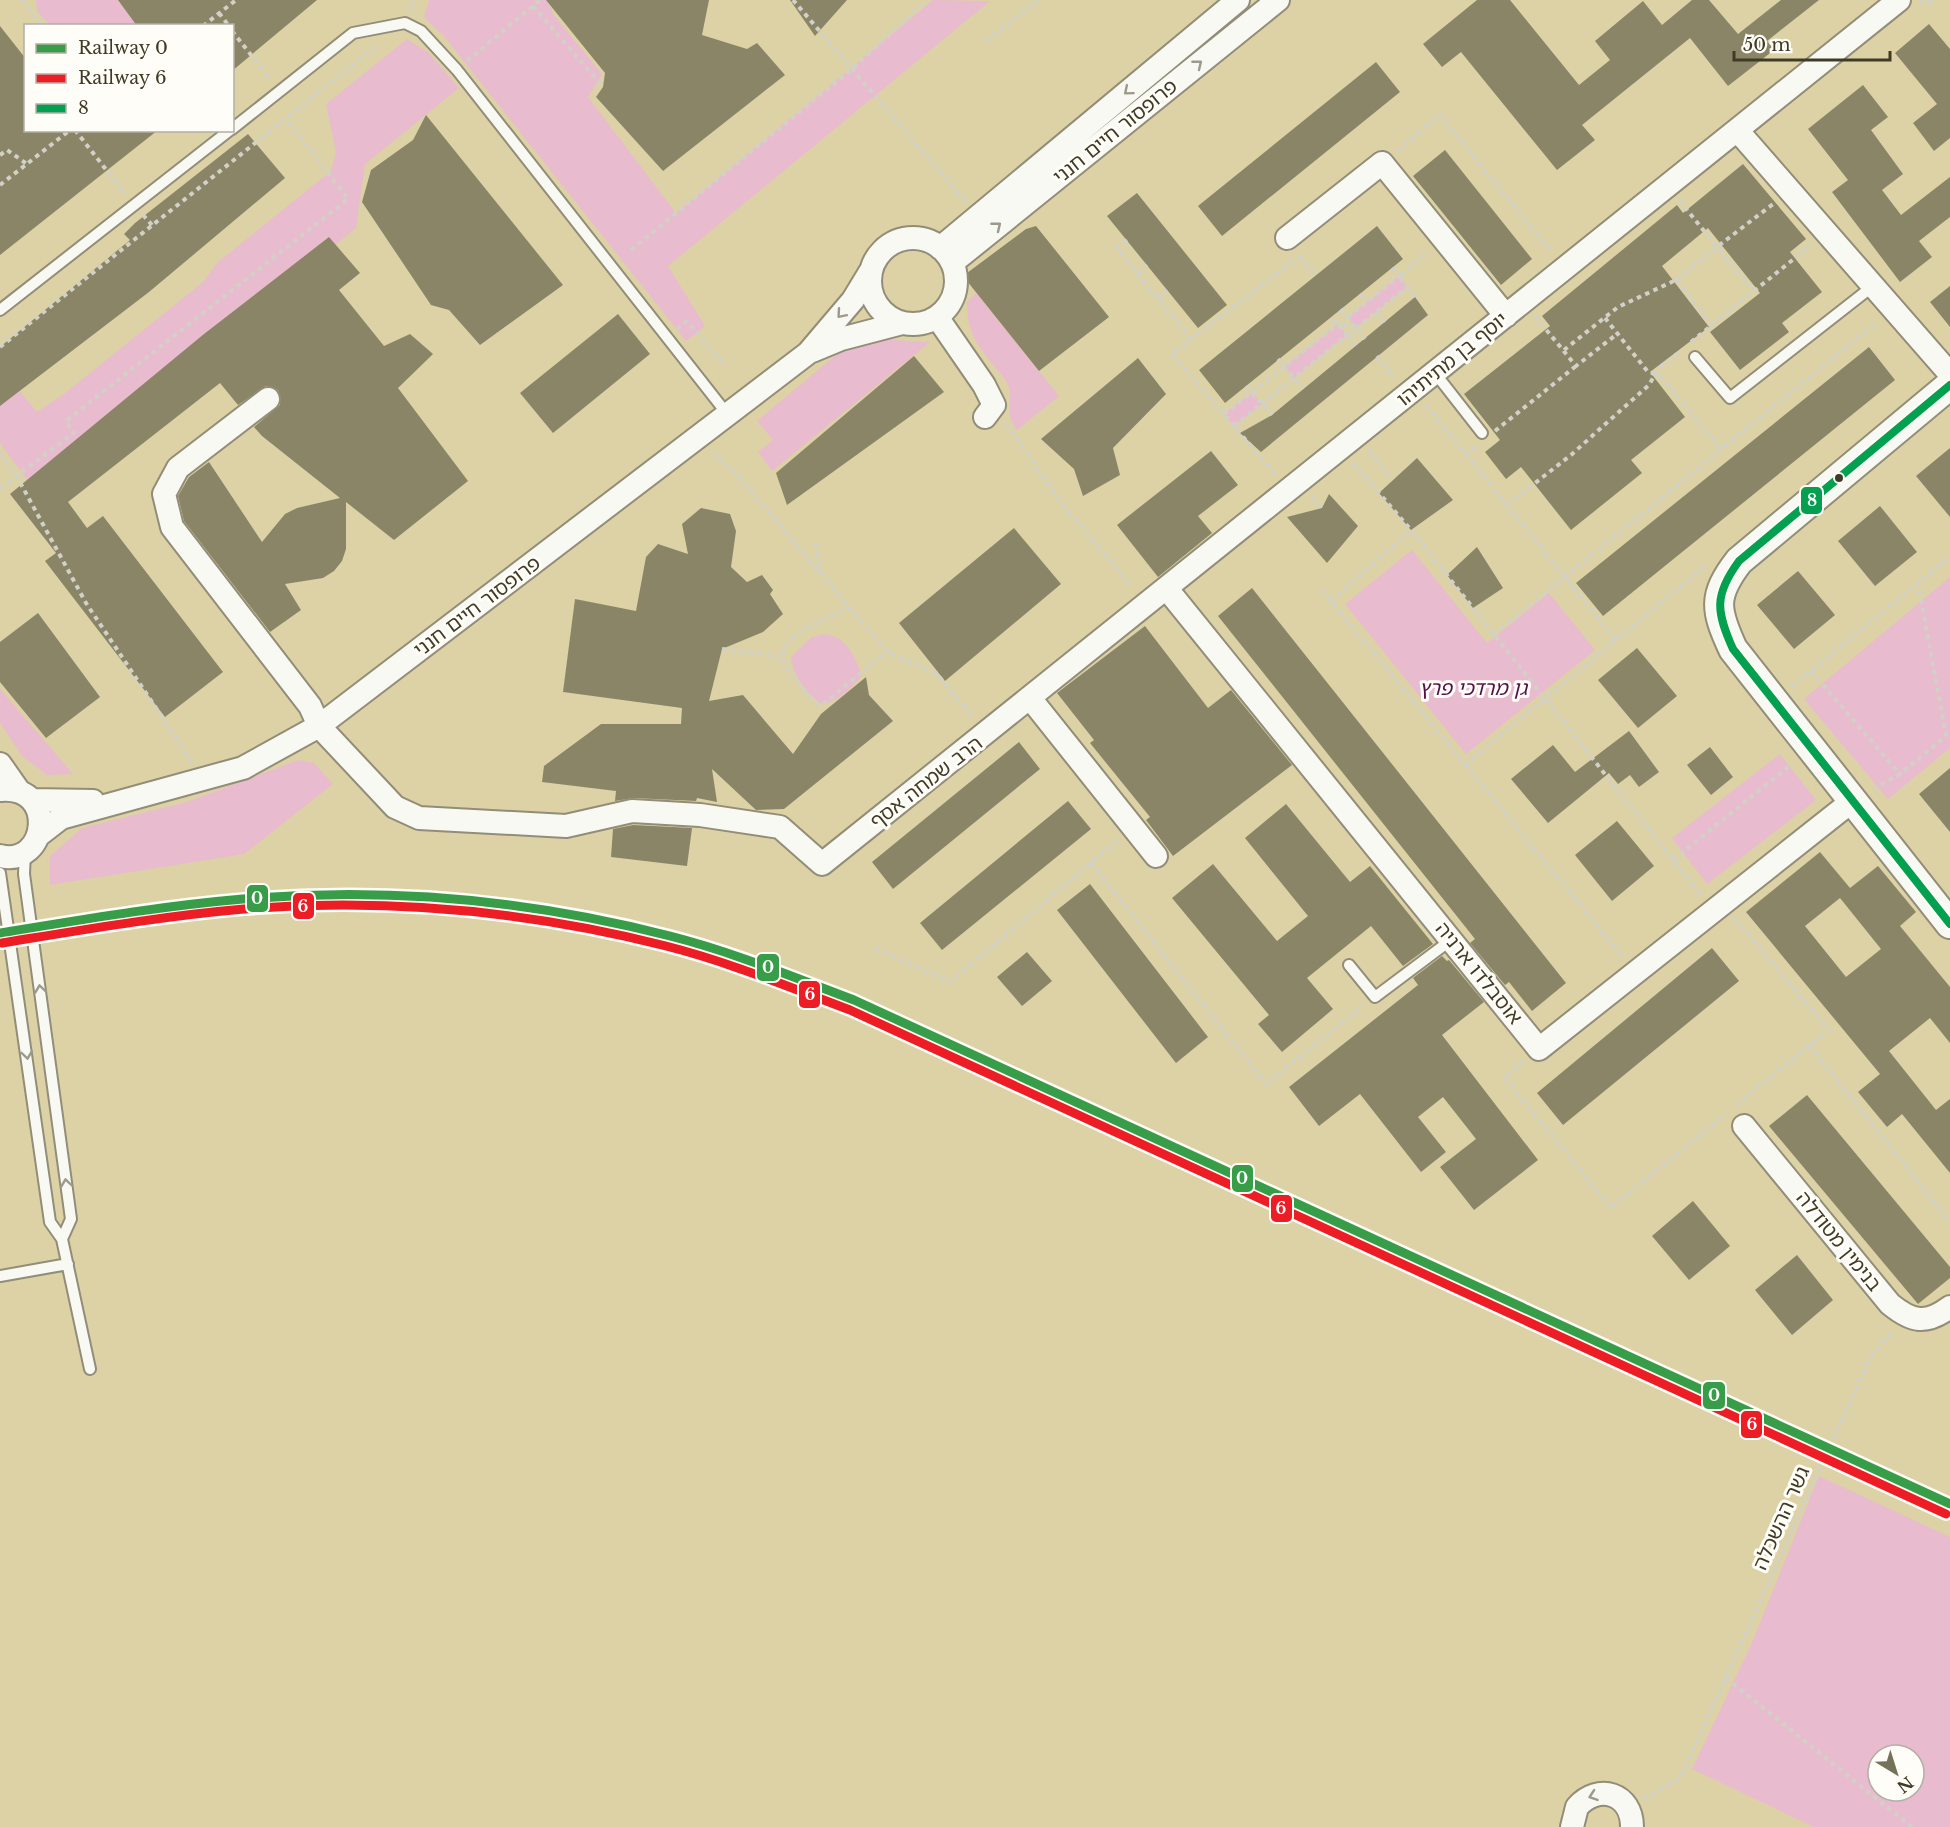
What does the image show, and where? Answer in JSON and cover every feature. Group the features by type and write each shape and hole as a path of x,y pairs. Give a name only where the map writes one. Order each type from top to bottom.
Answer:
{"street":[{"name":"פרופסור חיים חנני","path":"946,256 978,216 1238,0"},
{"name":"פרופסור חיים חנני","path":"946,256 1278,0"},
{"name":"יוסף בן מתיתיהו","path":"1167,589 1352,446 1407,387 1435,373 1899,0"},
{"path":"1737,130 1950,374"},
{"path":"1293,247 1382,163 1515,309"},
{"path":"913,238 927,240 946,256 955,278 954,293 947,306 937,317 917,324 902,323 888,317 878,306 871,293 870,272 876,258 886,247 898,241 913,238"},
{"name":"פרופסור חיים חנני","path":"32,843 61,818 116,801 204,780 243,768 320,726 808,353 853,300 870,272"},
{"path":"937,317 984,385 989,411"},
{"name":"פרופסור חיים חנני","path":"808,353 841,339 902,323"},
{"path":"1948,919 1851,802 1733,650 1722,624 1717,600 1723,582 1739,561 1950,385"},
{"path":"268,399 178,468 164,494 172,527 310,706 320,726"},
{"name":"הרב שמחה אסף","path":"320,726 395,807 419,818 567,826 632,811 700,815 780,827 822,864 1167,589"},
{"name":"אוסבלדו ארניה","path":"1167,589 1539,1049 1851,802"},
{"path":"1030,698 1156,856"},
{"path":"0,764 17,794 40,817 32,843 15,856 0,856"},
{"name":"פרופסור חיים חנני","path":"17,794 116,801"},
{"name":"בנימין מטודלה","path":"1744,1126 1890,1304 1906,1317 1918,1320 1931,1318 1950,1307"},
{"path":"1572,1827 1576,1807 1593,1794 1613,1795 1631,1817"}],"lane":[{"path":"234,128 353,33 405,23 421,31 457,70 728,415"},
{"path":"0,310 228,132"},
{"path":"1695,357 1730,398 1873,286"},
{"path":"1435,373 1483,436"},
{"path":"32,843 24,874 71,1219 62,1239"},
{"path":"0,873 50,1222 62,1239 90,1369"},
{"path":"1349,965 1375,997 1452,939"},
{"path":"0,1276 68,1264"}],"path":[{"path":"22,0 41,24"},
{"path":"205,24 236,0"},
{"path":"457,70 540,0"},
{"path":"793,0 978,216"},
{"path":"631,250 852,69 927,0"},
{"path":"986,41 1038,0"},
{"path":"1917,0 1920,3 1937,0"},
{"path":"533,6 603,87"},
{"path":"219,13 227,24"},
{"path":"0,347 405,23"},
{"path":"234,34 295,111"},
{"path":"1382,163 1440,115 1564,269"},
{"path":"0,488 74,433 66,421 348,199 286,118"},
{"path":"0,185 69,132"},
{"path":"74,132 152,225"},
{"path":"0,155 8,150 27,164"},
{"path":"1667,186 1754,291"},
{"path":"1564,350 1633,298 1676,280 1790,191"},
{"path":"1507,505 1571,455 1649,385 1659,369 1827,232"},
{"path":"1127,240 1117,248 1191,339"},
{"path":"1348,317 1436,245"},
{"path":"1277,477 1172,354 1293,247 1316,276"},
{"path":"1138,273 1147,265"},
{"path":"1392,268 1415,297"},
{"path":"1676,280 1712,325"},
{"path":"1224,414 1342,321 1351,332 1407,286"},
{"path":"1158,298 1167,290"},
{"path":"1360,294 1367,302"},
{"path":"1341,309 1365,339"},
{"path":"1515,309 1564,350 1576,366"},
{"path":"1494,635 1893,309"},
{"path":"1376,312 1385,322"},
{"path":"1331,317 1357,346"},
{"path":"1605,318 1648,372 1656,374 1721,449"},
{"path":"687,321 725,366"},
{"path":"1494,432 1617,334"},
{"path":"1234,426 1347,335"},
{"path":"1377,356 1466,455 1616,640"},
{"path":"1278,359 1303,389"},
{"path":"1246,386 1272,415"},
{"path":"989,411 1132,587"},
{"path":"1466,455 1483,436"},
{"path":"695,439 719,457 740,478 888,651 923,670 936,673 987,734"},
{"path":"1352,446 1392,479"},
{"path":"1352,446 1411,531 1674,860 1829,1030 1611,1208 1504,1077 1517,1067"},
{"path":"0,453 16,475 86,603 204,780"},
{"path":"1331,601 1411,531"},
{"path":"816,543 820,572"},
{"path":"1773,702 1950,556"},
{"path":"1466,765 1713,560"},
{"path":"1851,802 1900,774 1946,736 1918,583"},
{"path":"1322,590 1636,974"},
{"path":"851,608 799,632 785,648 783,657 797,680 819,705 826,702 888,651"},
{"path":"722,649 783,657"},
{"path":"1811,671 1900,774"},
{"path":"1674,860 1810,749"},
{"path":"875,948 950,982 1133,828"},
{"path":"1091,863 1266,1084 1375,997"},
{"path":"1809,1046 1950,1221"},
{"name":"גשר ההשכלה","path":"1631,1817 1681,1777 1870,1358 1884,1339"},
{"path":"1726,1678 1912,1827"}],"shaded area":[{"path":"0,0 1950,0 1950,1827 0,1827"}],"green space":[{"path":"36,0 130,0 136,7 136,24 48,24 37,11"},
{"path":"429,0 548,0 553,14 602,74 588,97 676,213 933,0 990,1 668,266 705,326 686,341 443,35 424,17"},
{"path":"407,39 429,53 459,88 365,164 356,228 33,488 0,443 0,368 37,412 64,394 203,282 218,262 331,171 336,152 326,104"},
{"path":"1399,276 1407,287 1356,328 1348,317"},
{"path":"976,293 1059,396 1017,430 1011,418 1008,385 982,351 971,329 967,302"},
{"path":"1338,324 1347,335 1294,378 1284,367"},
{"path":"876,339 930,342 772,471 758,452 773,440 757,421 848,345"},
{"path":"1252,392 1262,404 1234,426 1224,414"},
{"name":"גן מרדכי פרץ","path":"1412,550 1487,643 1549,593 1595,650 1466,754 1345,604"},
{"path":"1950,577 1950,748 1888,799 1804,699"},
{"path":"825,634 845,643 853,654 862,675 845,693 823,704 802,684 791,657 812,637"},
{"path":"0,689 73,774 47,775 22,756 0,723"},
{"path":"1780,754 1816,800 1707,884 1672,838"},
{"path":"298,760 314,763 333,784 244,854 50,885 50,856 82,828 187,802"},
{"path":"1819,1476 1950,1537 1950,1827 1814,1827 1692,1769 1751,1645"}],"building":[{"path":"118,0 317,0 234,69 234,24 136,24"},
{"path":"546,0 709,0 702,35 747,49 757,43 785,75 663,171 596,97 603,87 605,73"},
{"path":"790,0 847,0 815,36"},
{"path":"1477,0 1510,0 1579,85 1610,60 1595,41 1643,1 1662,25 1692,0 1709,0 1738,34 1781,0 1819,0 1767,41 1774,50 1728,86 1690,38 1582,125 1595,140 1557,170 1461,52 1442,67 1423,44"},
{"path":"1929,24 1950,49 1950,138 1934,151 1913,123 1937,104 1895,53"},
{"path":"0,26 24,56 24,132 155,132 0,255"},
{"path":"1376,62 1400,92 1222,236 1198,206"},
{"path":"1863,85 1888,117 1871,130 1903,174 1882,190 1901,215 1950,177 1950,217 1919,241 1932,257 1900,282 1832,192 1848,180 1808,129"},
{"path":"426,115 563,285 480,345 449,310 431,305 362,202 371,170 413,140"},
{"path":"248,134 285,178 149,292 0,406 0,347 130,240 124,234 135,223"},
{"path":"1445,150 1532,259 1501,285 1413,176"},
{"path":"1743,164 1806,239 1790,252 1822,292 1782,323 1789,332 1740,370 1710,332 1760,293 1708,228 1662,266 1709,327 1650,372 1685,417 1631,460 1642,473 1571,530 1521,467 1506,479 1485,452 1500,440 1464,394 1550,326 1542,316 1677,205 1683,213"},
{"path":"1137,193 1227,305 1198,328 1107,216"},
{"path":"1036,226 1109,317 1039,371 963,276 1026,229"},
{"path":"1377,226 1403,259 1225,403 1199,370"},
{"path":"329,237 360,273 339,290 384,346 410,334 433,354 398,388 468,481 394,540 346,502 346,549 342,561 334,571 323,578 285,584 301,610 270,632 184,521 178,496 189,477 209,462 262,542 285,514 297,508 340,498 262,436 254,427 280,405 278,390 266,386 238,405 220,383 68,502 87,528 103,516 223,672 165,717 45,561 56,553 10,494 204,334"},
{"path":"1950,286 1950,327 1930,302"},
{"path":"1415,297 1428,315 1261,452 1240,433 1272,415"},
{"path":"618,314 650,354 553,433 520,393"},
{"path":"1869,347 1895,380 1603,616 1576,583"},
{"path":"914,356 944,392 787,505 776,473"},
{"path":"1138,358 1166,394 1113,448 1120,475 1083,496 1074,469 1041,439"},
{"path":"1950,448 1950,517 1916,476"},
{"path":"1211,451 1238,485 1198,516 1212,533 1158,577 1117,525"},
{"path":"1417,458 1453,500 1411,530 1379,493"},
{"path":"1329,494 1358,526 1327,563 1287,517 1322,508"},
{"path":"1880,506 1917,552 1875,586 1838,541"},
{"path":"701,508 730,514 736,531 731,567 747,582 762,575 773,590 770,594 783,614 763,632 722,649 709,701 743,695 793,754 821,714 866,677 869,695 893,721 784,809 756,810 712,769 717,802 697,798 696,801 633,798 615,801 616,791 542,782 544,766 601,724 681,724 682,708 563,692 575,599 636,611 646,557 658,544 688,554 682,524"},
{"path":"1014,528 1061,584 945,681 899,623"},
{"path":"1477,547 1503,588 1473,608 1447,575"},
{"path":"1798,571 1835,615 1794,649 1757,605"},
{"path":"1252,588 1566,983 1532,1011 1509,982 1505,985 1470,943 1475,939 1218,616"},
{"path":"38,613 100,697 46,738 0,682 0,642"},
{"path":"1145,626 1208,708 1231,690 1292,765 1173,856 1146,820 1150,817 1090,743 1094,740 1057,693"},
{"path":"1637,648 1677,696 1638,728 1598,680"},
{"path":"1629,731 1659,772 1639,787 1630,775 1618,784 1609,773 1548,823 1511,779 1553,745 1575,772"},
{"path":"1019,742 1040,769 893,889 872,862"},
{"path":"1710,747 1733,777 1711,795 1687,765"},
{"path":"1950,768 1950,832 1919,794"},
{"path":"1068,801 1091,829 942,950 920,923"},
{"path":"1286,804 1350,882 1370,866 1433,944 1403,966 1371,926 1307,978 1333,1009 1282,1052 1258,1024 1269,1015 1172,898 1213,864 1277,941 1308,916 1245,838"},
{"path":"1617,821 1654,866 1612,901 1575,855"},
{"path":"633,825 692,828 687,866 611,857 613,829"},
{"path":"1820,852 1850,888 1878,866 1916,912 1900,926 1950,987 1950,1043 1930,1018 1889,1051 1936,1110 1950,1099 1950,1173 1902,1114 1887,1127 1858,1092 1880,1074 1746,912","holes":["1840,898 1881,949 1846,977 1805,926"]},
{"path":"1090,884 1208,1037 1176,1063 1057,910"},
{"path":"1712,948 1739,981 1563,1125 1537,1093"},
{"path":"1027,952 1052,981 1022,1006 997,977"},
{"path":"1442,956 1447,961 1449,960 1484,1002 1442,1035 1538,1160 1474,1210 1440,1167 1476,1139 1443,1097 1418,1117 1446,1152 1421,1172 1360,1094 1319,1126 1289,1087 1418,985 1413,978"},
{"path":"1807,1095 1950,1267 1950,1278 1918,1304 1769,1126"},
{"path":"1693,1201 1730,1246 1689,1280 1652,1236"},
{"path":"1797,1255 1833,1300 1792,1335 1755,1290"}],"rail line":[{"name":"0","path":"0,933 212,902 350,895 404,896 511,905 565,913 693,942 763,965 854,1000 1950,1504"},
{"name":"6","path":"2,943 214,912 350,905 456,910 509,916 614,934 689,952 759,975 850,1010 1946,1514"}],"transit line":[{"name":"8","path":"1950,385 1739,561 1725,584 1720,604 1723,624 1733,649 1950,924"}]}
